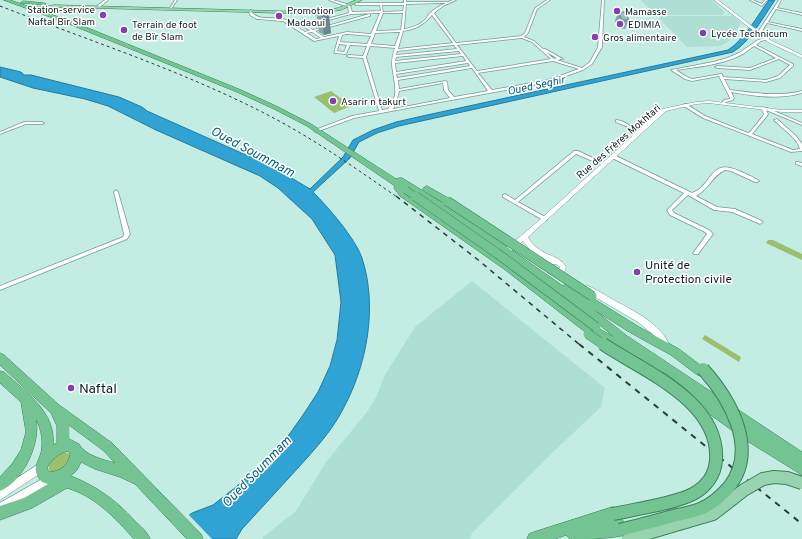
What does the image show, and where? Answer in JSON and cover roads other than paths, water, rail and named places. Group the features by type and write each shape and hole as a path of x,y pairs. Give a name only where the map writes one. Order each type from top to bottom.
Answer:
{"highway":[{"path":"6,0 26,5 42,7 50,6"},
{"path":"26,5 42,7 261,96 318,129 394,182 407,189"},
{"path":"26,5 239,91 318,129"},
{"path":"356,155 433,200 507,251 600,318 628,346 748,434 802,469"},
{"path":"387,173 498,254 690,400 705,419 712,431 715,443 716,462 708,483 700,490 620,527"},
{"path":"387,173 423,187 447,201 697,364 716,383 728,401 737,420 740,433 742,457 740,469 736,480 712,503 695,511 620,527 535,539"},
{"path":"394,182 403,194 497,260 588,328 628,346"},
{"path":"497,260 524,286 628,346 802,459"},
{"path":"550,265 550,274 556,280 635,330 675,352 700,371 721,397 732,419 736,437 737,454 735,466 731,476 717,492 708,498 692,506 578,539"},
{"path":"0,358 55,409 108,447 196,539"},
{"path":"0,376 43,419 47,430 48,443 43,475 58,479 97,494 119,513 143,539"},
{"path":"0,485 15,470 22,460 30,441 31,425 26,401"},
{"path":"55,409 60,416 63,425 63,446"},
{"path":"44,462 54,450 63,446 72,446 76,452 99,465 122,471 143,484"},
{"path":"0,513 27,503 58,479 72,467 77,456 76,452"}],"main road":[{"path":"26,5 315,13 332,11 357,1"},
{"path":"42,7 171,7 312,11 331,9 347,5"},
{"path":"620,527 713,514 723,508 749,485 759,480 778,477 802,483"}],"street":[{"path":"99,6 107,0"},
{"path":"171,7 176,0"},
{"path":"330,0 347,5 352,13"},
{"path":"522,37 528,29 536,9 549,0"},
{"path":"318,129 353,117 549,81 582,69 590,63 600,47 603,0"},
{"path":"716,0 747,23"},
{"path":"720,0 766,38 802,56"},
{"path":"751,0 762,5 766,0"},
{"path":"757,31 766,22 780,0"},
{"path":"357,1 381,5 405,2 452,1"},
{"path":"441,1 441,6"},
{"path":"250,11 251,14 258,18 284,20 315,40 339,34 402,32 422,23 432,12 452,1"},
{"path":"390,110 396,103 398,90 394,56 402,32 405,2"},
{"path":"381,5 381,12 374,34 364,57 381,112"},
{"path":"775,8 802,14"},
{"path":"304,34 381,12"},
{"path":"323,38 305,26 352,13 404,12"},
{"path":"432,12 491,92"},
{"path":"766,22 802,30"},
{"path":"523,26 528,29"},
{"path":"329,27 339,34"},
{"path":"339,34 335,52 346,52 349,44"},
{"path":"338,44 396,48 456,44 522,37 533,40 541,48 557,59 582,69"},
{"path":"754,45 793,64 784,74 777,78 761,81 721,76 692,80 673,70 737,56 754,45 766,38"},
{"path":"394,56 460,50"},
{"path":"349,56 364,57"},
{"path":"394,62 464,56"},
{"path":"717,67 750,69 780,58"},
{"path":"476,72 557,59"},
{"path":"395,73 469,62"},
{"path":"714,62 732,100 725,101 724,103"},
{"path":"397,79 473,67"},
{"path":"398,90 444,82 446,90 453,99"},
{"path":"729,91 771,96 784,96 802,92"},
{"name":"Rue des Frères Mokhtari","path":"497,260 546,219 612,156 664,110 684,105 709,102 724,103 766,111 802,111"},
{"path":"684,105 704,117 748,134 793,151 802,150 802,147 794,137 776,120"},
{"path":"748,134 752,132 766,111 802,124"},
{"path":"617,121 629,126 636,135"},
{"path":"0,133 25,123 42,123"},
{"path":"515,202 576,152 604,164"},
{"path":"612,156 690,194 716,209 734,210 760,222"},
{"path":"696,253 710,234 707,231 672,214 669,210 690,194 699,193 714,174 724,168 733,170 758,181"},
{"path":"0,288 125,238 127,234 116,192"},
{"path":"505,196 546,219"},
{"path":"524,236 526,242 550,265 554,273 559,273 562,271"},
{"path":"518,241 550,265 561,264 563,267 562,271"},
{"path":"562,271 640,320 661,335 664,342"},
{"path":"0,495 44,462"},
{"path":"0,509 58,479"}],"water":[{"name":"Oued Soummam","path":"769,0 775,0 751,35 739,48 733,52 399,126 377,133 359,142 350,158 313,192 333,214 354,241 362,258 367,277 369,316 367,336 364,356 351,394 333,426 322,441 242,529 236,539 157,539 192,513 213,505 236,487 284,442 318,392 330,366 337,340 341,302 335,255 312,219 278,188 260,176 156,130 108,106 85,99 33,88 0,77 0,67 21,72 24,75 31,75 119,97 273,167 310,189 343,157 353,140 373,130 396,122 728,50 745,34"}],"railway":[{"path":"0,6 134,56 232,97 299,132 397,197"},
{"path":"396,196 477,259 580,345"},
{"path":"579,344 802,524"}],"place":[{"name":"Mamasse","path":"617,11"},
{"name":"Station-service Naftal Bïr Slam","path":"103,15"},
{"name":"Promotion Madaoui","path":"279,16"},
{"name":"EDIMIA","path":"620,24"},
{"name":"Terrain de foot de Bïr Slam","path":"124,30"},
{"name":"Lycée Technicum","path":"703,33"},
{"name":"Gros alimentaire","path":"595,37"},
{"name":"Asarir n takurt","path":"333,101"},
{"name":"Unité de Protection civile","path":"637,272"},
{"name":"Naftal","path":"71,388"}],"water label":[{"name":"Oued Seghir","path":"536,85"}]}
